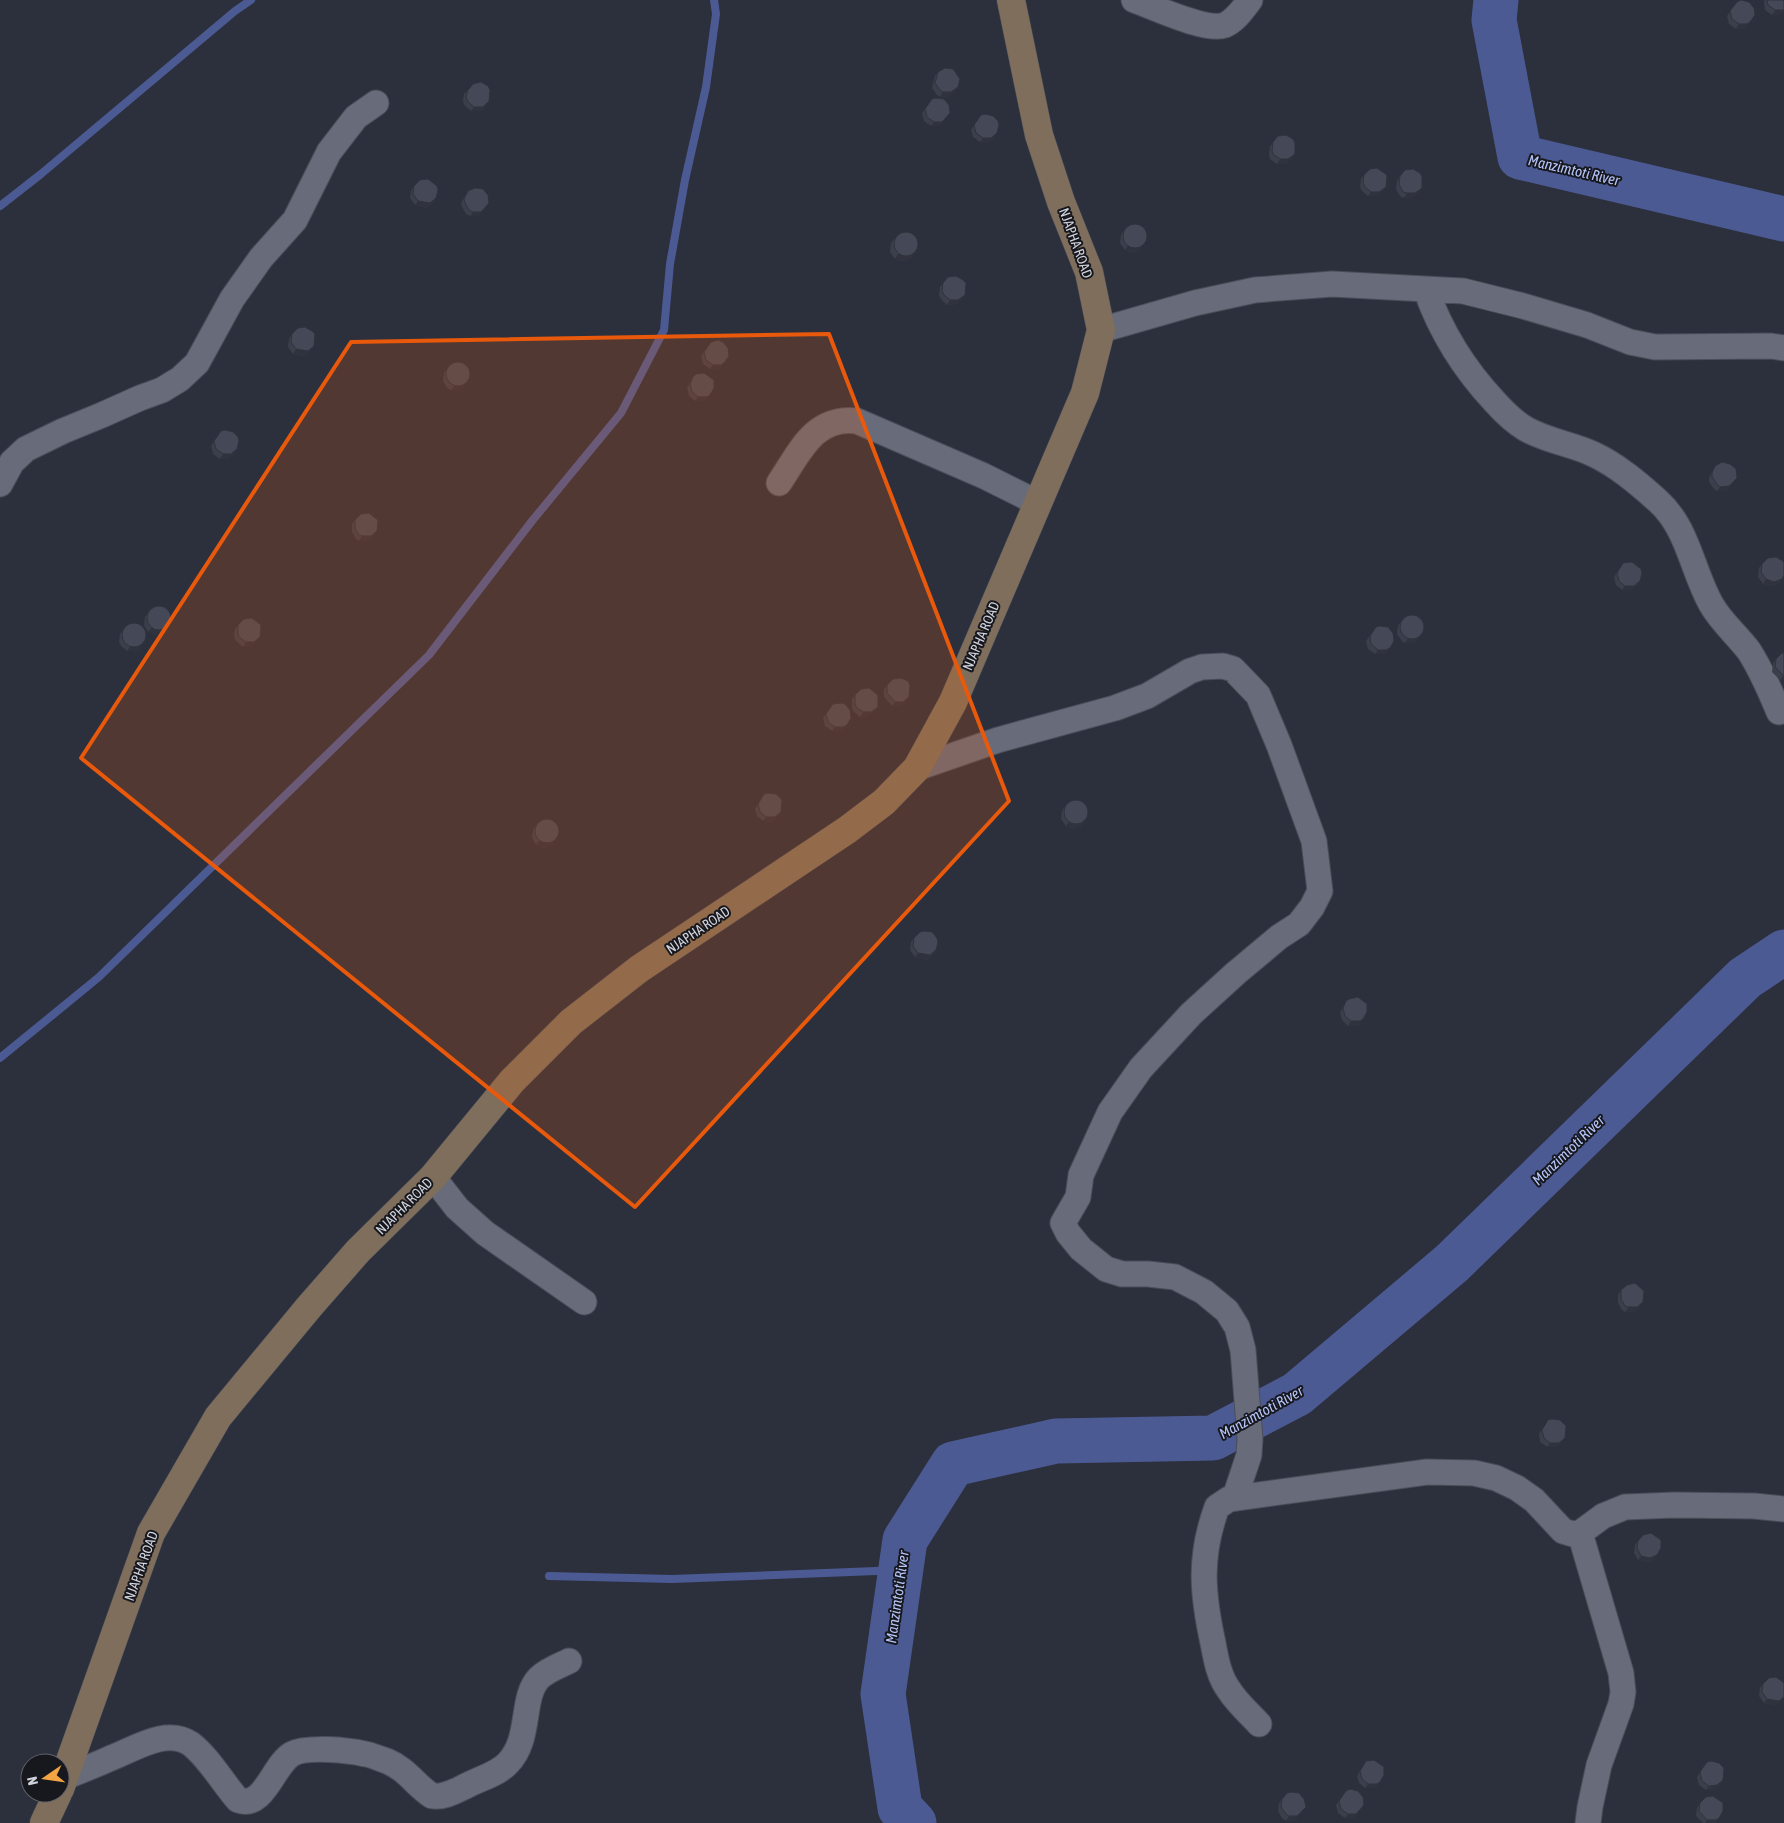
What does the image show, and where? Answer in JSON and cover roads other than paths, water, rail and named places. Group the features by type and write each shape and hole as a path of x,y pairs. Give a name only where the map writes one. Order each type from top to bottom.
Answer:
{"street":[{"name":"NJAPHA ROAD","path":"70,1761 151,1533 218,1417 358,1251 433,1177 512,1081 571,1022 639,969 846,830 884,802 917,768 953,702 1086,393 1100,330 1089,272 1061,202 1039,135 1011,0"},
{"path":"1134,0 1202,25 1214,27 1225,25 1235,18 1250,0"},
{"path":"0,484 12,462 26,449 63,431 162,390 180,379 196,363 232,299 261,258 295,220 329,152 356,117 376,103"},
{"path":"1100,330 1194,303 1255,290 1332,284 1463,291 1587,325 1630,342 1655,347 1771,346 1784,348"},
{"path":"1426,290 1444,333 1465,367 1506,414 1525,429 1593,454 1622,472 1660,502 1674,520 1686,543 1711,605 1728,629 1748,650 1766,680 1779,712"},
{"path":"779,483 806,442 820,428 844,420 858,421 984,476 1038,503"},
{"path":"917,768 998,740 1115,708 1147,696 1190,671 1202,667 1222,666 1233,669 1258,695 1279,745 1314,842 1320,890 1312,907 1299,924 1279,937 1236,972 1184,1021 1140,1068 1110,1112 1081,1175 1078,1197 1063,1223 1068,1233 1081,1249 1106,1269 1122,1274 1175,1277 1204,1292 1227,1311 1237,1326 1243,1350 1250,1439 1249,1455 1235,1496"},
{"path":"433,1177 457,1208 485,1233 584,1302"},
{"path":"1260,1724 1228,1690 1216,1659 1205,1607 1204,1562 1213,1518 1217,1507 1222,1502 1235,1496 1427,1472 1474,1474 1496,1478 1517,1488 1534,1500 1563,1531 1573,1534 1580,1533 1603,1516 1625,1507 1674,1505 1754,1506 1784,1510"},
{"path":"1580,1533 1621,1673 1623,1692 1621,1704 1599,1765 1588,1823"},
{"path":"70,1781 146,1742 171,1738 182,1739 191,1744 238,1800 245,1802 258,1798 277,1768 288,1756 301,1751 364,1753 402,1769 432,1796 443,1796 493,1773 507,1764 516,1754 523,1735 529,1694 539,1679 545,1674 569,1661"},
{"name":"NJAPHA ROAD","path":"44,1823 53,1803"}],"waterway":[{"path":"0,206 41,174 235,11 251,0"},
{"path":"0,1058 99,977 429,655 532,521 621,413 664,330 670,264 685,180 706,87 716,14 714,0"},
{"name":"Manzimtoti River","path":"1496,0 1494,20 1520,157 1784,219"},
{"name":"Manzimtoti River","path":"914,1823 900,1808 883,1694 905,1540 953,1464 1056,1441 1213,1438 1297,1394 1452,1263 1745,978 1784,952"},
{"path":"549,1576 672,1579 901,1570"}]}
